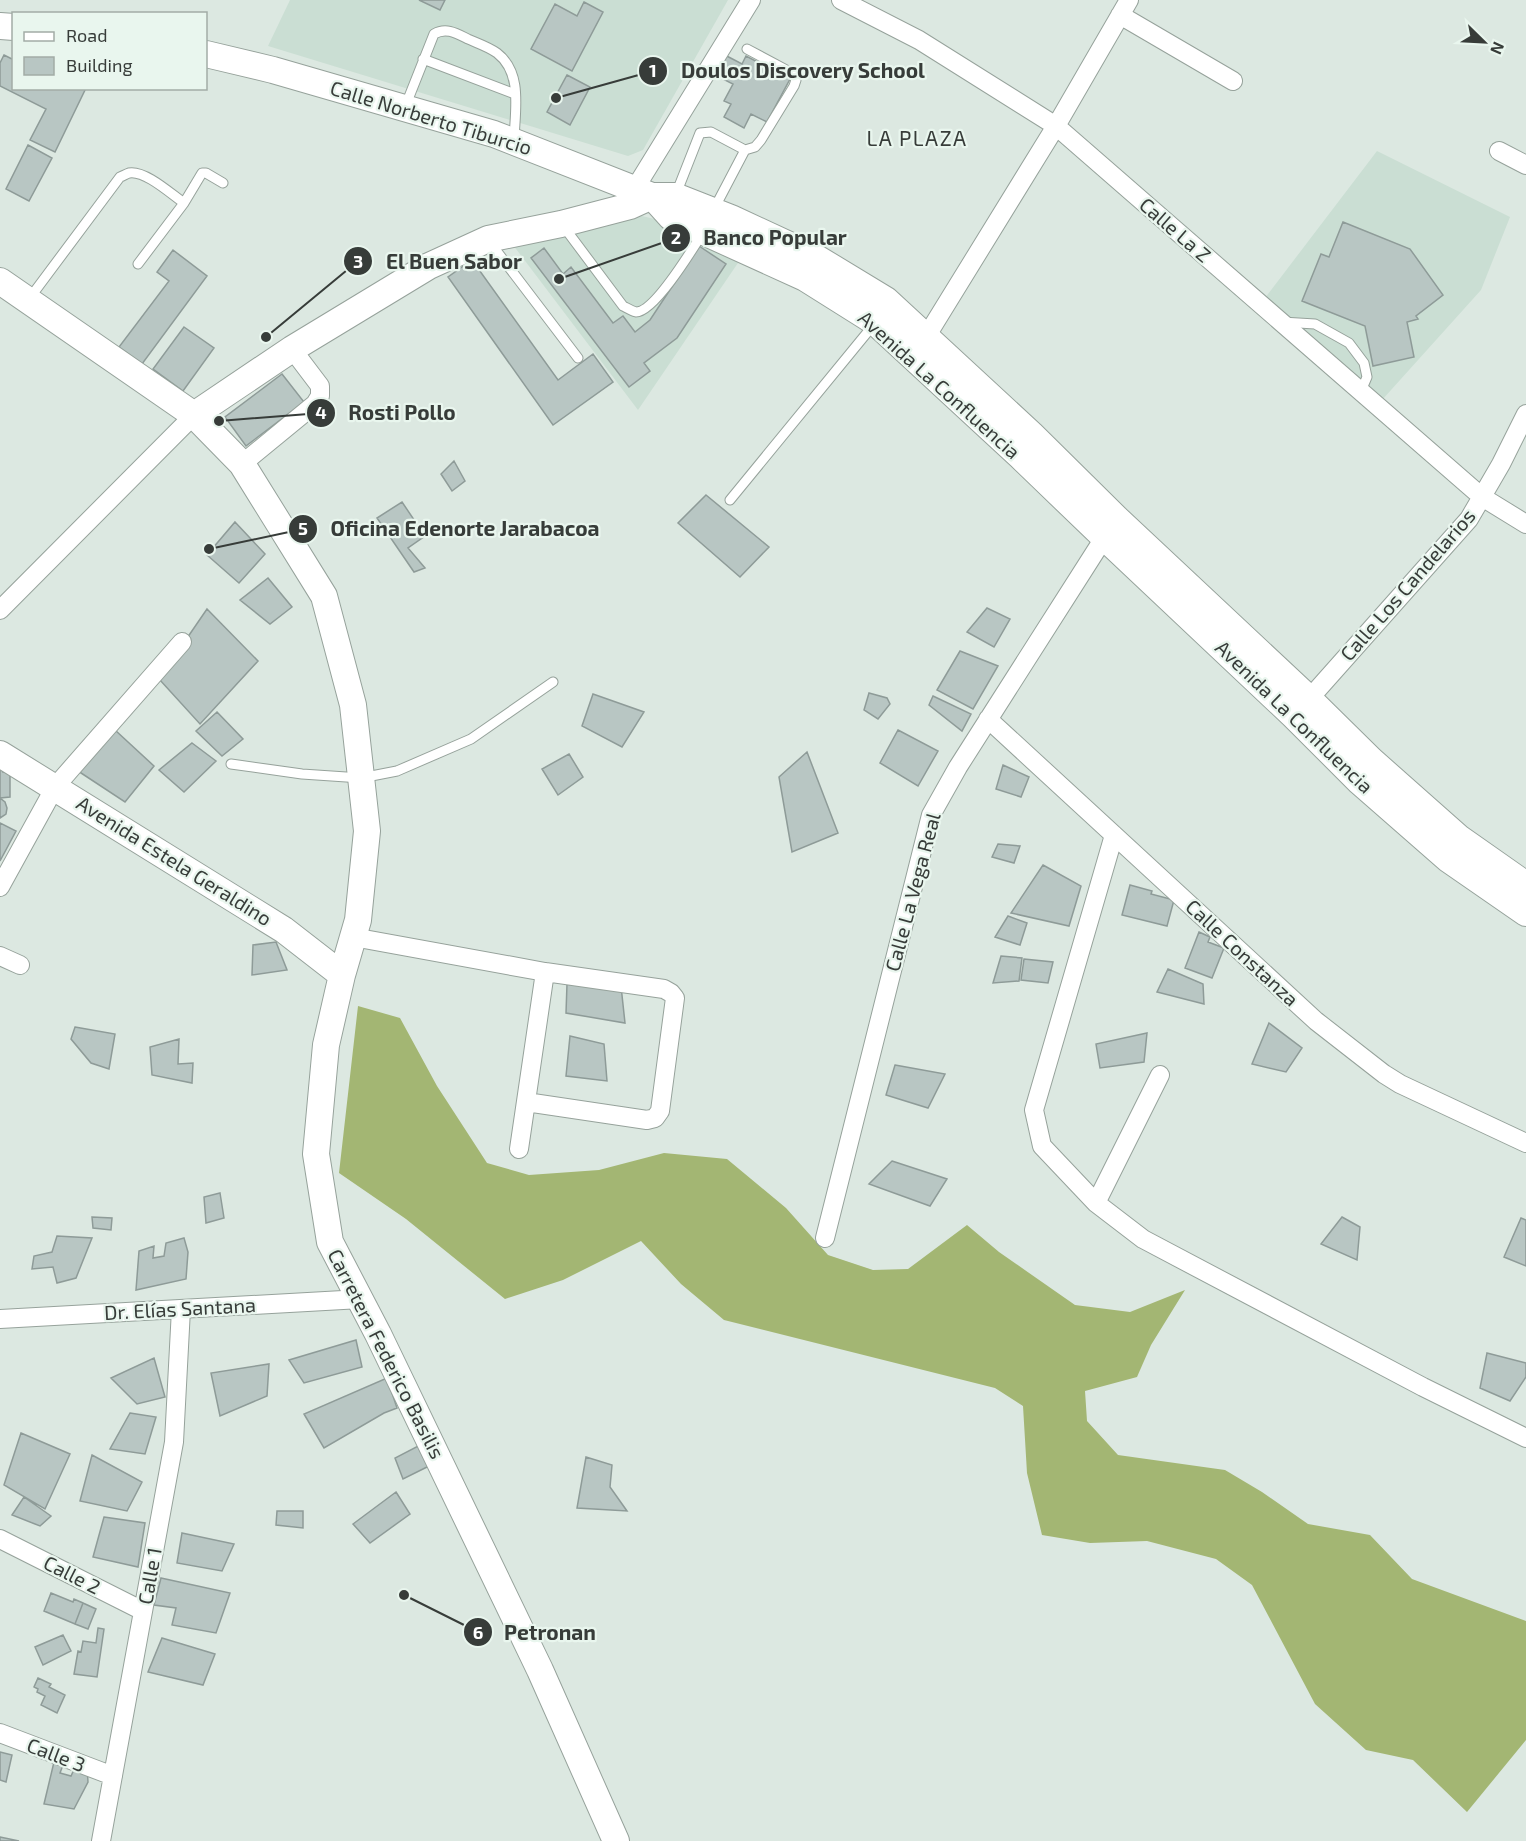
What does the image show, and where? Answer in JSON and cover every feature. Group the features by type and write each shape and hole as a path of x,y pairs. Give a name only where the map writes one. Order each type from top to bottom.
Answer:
{"street":[{"path":"0,610 194,415 292,349 429,266 488,239 561,224 630,206 654,194 751,0"},
{"name":"Calle La Z","path":"841,0 864,6 1056,126 1482,497 1526,524"},
{"path":"926,337 1056,126 1125,7 1233,81"},
{"name":"Calle Norberto Tiburcio","path":"207,54 273,70 494,134 654,194"},
{"path":"1499,151 1526,165"},
{"name":"Avenida La Confluencia","path":"654,194 671,217 708,221 805,278 880,311 926,337 1030,434 1110,528"},
{"name":"Carretera Federico Basilis","path":"0,280 194,415 242,464 324,596 353,705 368,831 358,920 342,975 326,1045 316,1154 330,1242 361,1299 540,1670 616,1841"},
{"name":"Avenida La Confluencia","path":"880,311 1020,456 1110,528 1302,708 1371,760 1459,838 1526,885"},
{"path":"242,464 315,404 320,396 320,386 292,349"},
{"name":"Calle Los Candelarios","path":"1302,708 1469,519 1501,464 1526,414"},
{"name":"Calle La Vega Real","path":"825,1238 931,815 958,767 1110,528"},
{"path":"0,887 55,787 182,642"},
{"name":"Avenida La Confluencia","path":"1302,708 1360,782 1448,860 1526,913"},
{"name":"Calle Constanza","path":"988,719 1316,1021 1400,1084 1526,1143"},
{"name":"Avenida Estela Geraldino","path":"0,754 284,930 342,975"},
{"path":"1114,835 1034,1110 1042,1146 1096,1203 1143,1239 1423,1387 1526,1438"},
{"path":"353,937 545,972 664,989 675,998 660,1110 655,1118 647,1120 526,1102"},
{"path":"0,956 20,965"},
{"path":"519,1149 545,972"},
{"path":"1096,1203 1160,1075"},
{"name":"Dr. Elías Santana","path":"0,1319 361,1299"},
{"name":"Calle 1","path":"101,1841 174,1442 181,1309"},
{"name":"Calle 2","path":"0,1539 143,1611"},
{"name":"Calle 3","path":"0,1732 113,1776"}],"lane":[{"path":"405,107 434,34 450,30 496,52 506,62 514,76 514,142"},
{"path":"654,194 700,133 711,132 745,150 755,147 761,140 796,80 792,73 747,49"},
{"path":"423,59 515,94"},
{"path":"561,224 623,306 635,312 643,310 663,290 708,221 745,150"},
{"path":"28,301 120,177 131,173 142,175 184,202"},
{"path":"138,264 184,202 202,173 224,183"},
{"path":"488,239 578,358"},
{"path":"730,500 880,311"},
{"path":"1281,322 1315,324 1349,343 1364,363 1367,377 1361,392"},
{"path":"231,764 302,774 361,778 398,771 471,739 553,682"}],"shaded area":[{"path":"290,0 728,0 643,150 628,156 268,46"},
{"path":"1377,151 1510,217 1481,290 1382,400 1265,298"},
{"path":"642,216 667,222 742,257 638,410 510,241 618,217"}],"green space":[{"path":"358,1006 400,1018 437,1086 487,1163 529,1175 599,1170 664,1153 727,1159 786,1208 828,1255 873,1270 908,1269 967,1225 999,1252 1075,1305 1130,1312 1185,1290 1151,1345 1137,1377 1085,1391 1087,1421 1118,1455 1225,1470 1308,1524 1370,1535 1412,1579 1526,1621 1526,1740 1467,1812 1413,1760 1366,1750 1315,1704 1252,1585 1216,1559 1147,1541 1090,1543 1042,1535 1027,1473 1023,1406 995,1388 724,1320 681,1284 641,1241 563,1280 505,1299 406,1219 339,1173"}],"building":[{"path":"419,0 445,0 440,10"},
{"path":"584,2 603,12 572,71 531,49 555,4 577,16"},
{"path":"721,53 742,64 746,56 790,79 767,122 751,114 744,128 724,117 731,104 724,101 733,84 711,73"},
{"path":"4,55 12,59 12,90 85,90 55,152 30,140 46,109 0,86 0,63"},
{"path":"567,75 590,87 570,125 547,112"},
{"path":"28,145 52,158 29,201 6,189"},
{"path":"1343,222 1410,249 1443,295 1416,316 1418,319 1407,322 1414,357 1373,366 1365,326 1302,301 1321,254 1329,257"},
{"path":"699,246 726,264 677,338 644,363 650,371 629,387 531,258 544,248 563,274 571,267 613,323 623,316 635,332 650,320"},
{"path":"173,250 207,276 142,364 119,347 169,281 157,272"},
{"path":"472,260 558,380 593,354 613,382 553,425 448,277"},
{"path":"184,327 214,348 183,391 153,369"},
{"path":"282,374 304,402 246,446 225,417"},
{"path":"454,461 465,481 452,491 441,474"},
{"path":"706,495 769,547 740,577 678,523"},
{"path":"402,502 425,536 408,548 425,568 414,572 377,518"},
{"path":"235,522 265,554 239,583 207,555"},
{"path":"268,578 292,607 270,624 240,600"},
{"path":"987,608 1010,619 994,647 967,632"},
{"path":"207,609 258,661 200,724 159,679"},
{"path":"960,651 998,666 973,709 937,690"},
{"path":"869,693 887,698 890,704 878,719 864,710"},
{"path":"593,694 644,712 622,747 582,726"},
{"path":"933,696 971,714 962,731 929,705"},
{"path":"217,712 243,739 222,756 196,731"},
{"path":"115,730 154,766 125,802 78,771"},
{"path":"898,730 938,751 918,786 880,763"},
{"path":"192,743 216,761 184,792 159,770"},
{"path":"807,752 838,833 792,852 779,777"},
{"path":"569,754 583,777 558,795 542,769"},
{"path":"0,759 3,759 3,772 10,772 10,797 0,798"},
{"path":"1003,765 1029,777 1021,797 996,789"},
{"path":"0,798 5,802 7,808 6,814 0,818"},
{"path":"0,823 16,831 0,861"},
{"path":"998,844 1020,846 1014,863 992,857"},
{"path":"1043,865 1081,886 1069,926 1011,913"},
{"path":"1130,885 1174,900 1167,926 1122,915"},
{"path":"1008,916 1027,923 1020,945 995,937"},
{"path":"1199,932 1210,937 1208,942 1224,948 1212,978 1185,968"},
{"path":"276,942 287,970 252,975 253,945"},
{"path":"1001,956 1022,958 1019,981 993,983"},
{"path":"1024,959 1053,962 1048,983 1021,980"},
{"path":"1168,969 1203,984 1204,1004 1157,992"},
{"path":"567,984 621,986 625,1023 566,1013"},
{"path":"1269,1023 1302,1048 1286,1072 1252,1064"},
{"path":"75,1027 115,1034 109,1069 91,1063 71,1039"},
{"path":"1147,1033 1144,1062 1100,1068 1096,1044"},
{"path":"570,1036 604,1044 607,1081 566,1076"},
{"path":"179,1039 178,1064 193,1063 192,1083 152,1075 150,1047"},
{"path":"895,1065 945,1074 928,1108 886,1095"},
{"path":"892,1161 947,1179 930,1206 869,1184"},
{"path":"220,1193 224,1218 206,1223 204,1197"},
{"path":"92,1217 112,1218 111,1230 93,1228"},
{"path":"1342,1217 1360,1227 1357,1260 1321,1244"},
{"path":"1521,1218 1526,1220 1526,1266 1504,1257"},
{"path":"57,1236 92,1238 76,1278 57,1283 53,1267 32,1269 34,1256 52,1252"},
{"path":"184,1238 188,1252 186,1279 136,1290 139,1251 154,1246 153,1258 164,1256 166,1243"},
{"path":"356,1340 362,1367 304,1383 289,1360"},
{"path":"1487,1353 1526,1363 1526,1377 1510,1401 1480,1388"},
{"path":"154,1358 165,1397 137,1404 111,1378"},
{"path":"269,1364 267,1396 220,1416 211,1373"},
{"path":"387,1378 397,1408 384,1413 324,1448 304,1414"},
{"path":"130,1413 156,1417 145,1454 110,1449"},
{"path":"21,1433 70,1454 45,1509 4,1485"},
{"path":"422,1444 429,1466 403,1479 395,1458"},
{"path":"92,1455 142,1482 127,1511 80,1501"},
{"path":"586,1457 612,1465 610,1487 627,1511 577,1508"},
{"path":"396,1492 410,1514 370,1543 353,1524"},
{"path":"24,1497 51,1516 40,1526 12,1515"},
{"path":"277,1511 303,1511 303,1528 276,1525"},
{"path":"104,1517 145,1523 138,1567 93,1557"},
{"path":"182,1533 234,1544 222,1571 177,1563"},
{"path":"161,1578 230,1593 216,1633 172,1625 176,1608 154,1605"},
{"path":"51,1593 73,1602 74,1599 83,1603 75,1624 44,1611"},
{"path":"83,1603 96,1609 88,1629 75,1624"},
{"path":"98,1628 104,1629 97,1677 74,1674 78,1651 81,1652 83,1641 96,1643"},
{"path":"63,1635 71,1651 43,1665 35,1647"},
{"path":"162,1638 215,1654 203,1685 148,1672"},
{"path":"38,1678 51,1684 49,1687 65,1695 57,1713 41,1705 45,1696 37,1692 38,1689 34,1687"},
{"path":"0,1752 12,1755 6,1782 0,1780"},
{"path":"54,1762 63,1765 60,1773 71,1776 77,1763 87,1767 88,1782 74,1809 44,1804"},
{"path":"0,1837 19,1841 0,1841"}],"place":[{"name":"Doulos Discovery School","path":"556,98"},
{"name":"Banco Popular","path":"559,279"},
{"name":"El Buen Sabor","path":"266,337"},
{"name":"Rosti Pollo","path":"219,421"},
{"name":"Oficina Edenorte Jarabacoa","path":"209,549"},
{"name":"Petronan","path":"404,1595"}],"district":[{"name":"LA PLAZA","path":"917,139"}]}
